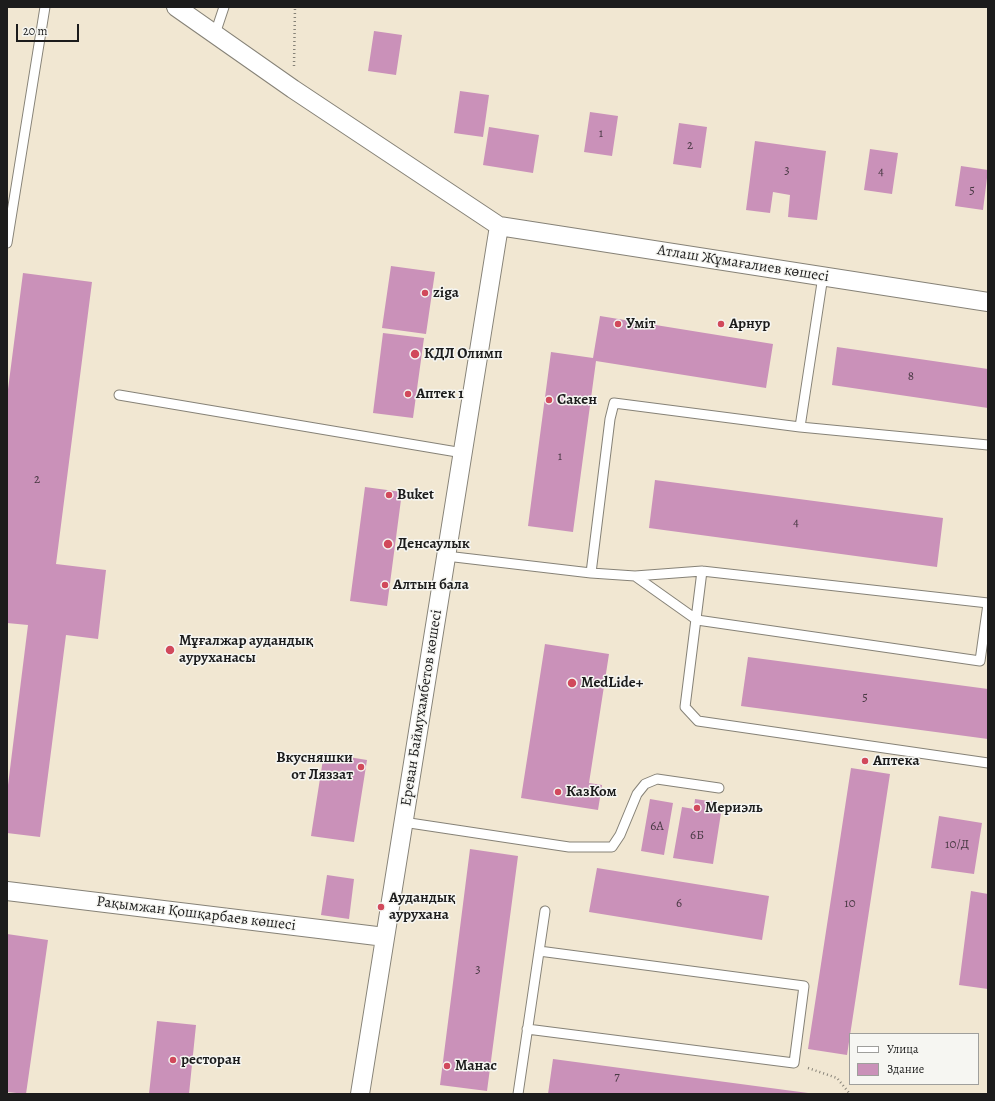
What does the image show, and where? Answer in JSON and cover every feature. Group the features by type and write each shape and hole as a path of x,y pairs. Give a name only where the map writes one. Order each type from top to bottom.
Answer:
{"street":[{"path":"176,7 293,89 499,226"},
{"name":"Атлаш Жұмағалиев көшесі","path":"499,226 988,302"},
{"name":"Ереван Баймухамбетов көшесі","path":"360,1094 499,226"},
{"name":"Рақымжан Қошқарбаев көшесі","path":"7,891 385,937"}],"lane":[{"path":"7,243 44,7"},
{"path":"215,34 224,7"},
{"path":"800,427 823,276"},
{"path":"119,395 463,452"},
{"path":"591,573 610,418 614,403 800,427 988,445"},
{"path":"446,556 591,573 635,576 702,571 988,604 980,661 696,620 635,576"},
{"path":"702,571 685,707 698,721 988,763"},
{"path":"403,822 569,847 612,846 620,835 637,794 645,784 657,779 719,788"},
{"path":"518,1094 545,912"},
{"path":"527,1029 794,1063 804,986 539,951"}],"path":[{"path":"293,89 295,7"},
{"path":"794,1063 837,1078 850,1094"}],"building":[{"path":"374,31 402,35 396,75 368,71"},
{"path":"460,91 489,95 483,137 454,133"},
{"path":"590,112 618,116 612,156 584,152"},
{"path":"679,123 707,127 701,168 673,164"},
{"path":"489,127 539,135 533,173 483,165"},
{"path":"755,141 826,151 817,220 788,217 790,195 773,192 770,213 746,210"},
{"path":"870,149 898,153 892,194 864,190"},
{"path":"961,166 988,170 983,210 955,206"},
{"path":"391,266 435,272 426,334 382,328"},
{"path":"23,273 92,282 56,564 106,570 98,639 66,635 40,837 7,833 7,793 28,625 7,623 7,397"},
{"path":"600,316 773,344 766,388 596,361 573,532 528,526 551,352 593,358"},
{"path":"383,333 424,338 413,418 373,413"},
{"path":"837,347 988,369 988,408 832,385"},
{"path":"655,480 943,518 937,567 649,528"},
{"path":"365,487 402,492 387,606 350,601"},
{"path":"545,644 609,654 589,783 602,785 598,810 521,798"},
{"path":"748,657 988,689 988,739 741,706"},
{"path":"324,753 367,760 354,842 311,836"},
{"path":"851,768 890,774 850,1033 849,1033 847,1055 808,1049"},
{"path":"650,799 673,803 664,855 641,851"},
{"path":"695,799 716,802 715,812 721,813 713,864 673,858 682,807 694,809"},
{"path":"939,816 982,823 974,874 931,868"},
{"path":"470,849 518,856 487,1091 440,1085"},
{"path":"597,868 769,896 762,940 589,912"},
{"path":"327,875 354,879 349,919 321,915"},
{"path":"971,891 988,894 988,989 959,985"},
{"path":"7,934 48,940 26,1094 7,1092"},
{"name":"ресторан","path":"157,1021 196,1025 189,1094 149,1094"},
{"path":"553,1059 808,1093 808,1094 548,1094"}],"place":[{"name":"ziga","path":"425,293"},
{"name":"Умiт","path":"618,324"},
{"name":"Арнур","path":"721,324"},
{"name":"КДЛ Олимп","path":"415,354"},
{"name":"Аптек 1","path":"408,394"},
{"name":"Сакен","path":"549,400"},
{"name":"Buket","path":"389,495"},
{"name":"Денсаулык","path":"388,544"},
{"name":"Алтын бала","path":"385,585"},
{"name":"Мұғалжар аудандық ауруханасы","path":"170,650"},
{"name":"MedLide+","path":"572,683"},
{"name":"Аптека","path":"865,761"},
{"name":"Вкусняшки от Ляззат","path":"361,767"},
{"name":"КазКом","path":"558,792"},
{"name":"Мериэль","path":"697,808"},
{"name":"Аудандық аурухана","path":"381,907"},
{"name":"ресторан","path":"173,1060"},
{"name":"Манас","path":"447,1066"}]}
